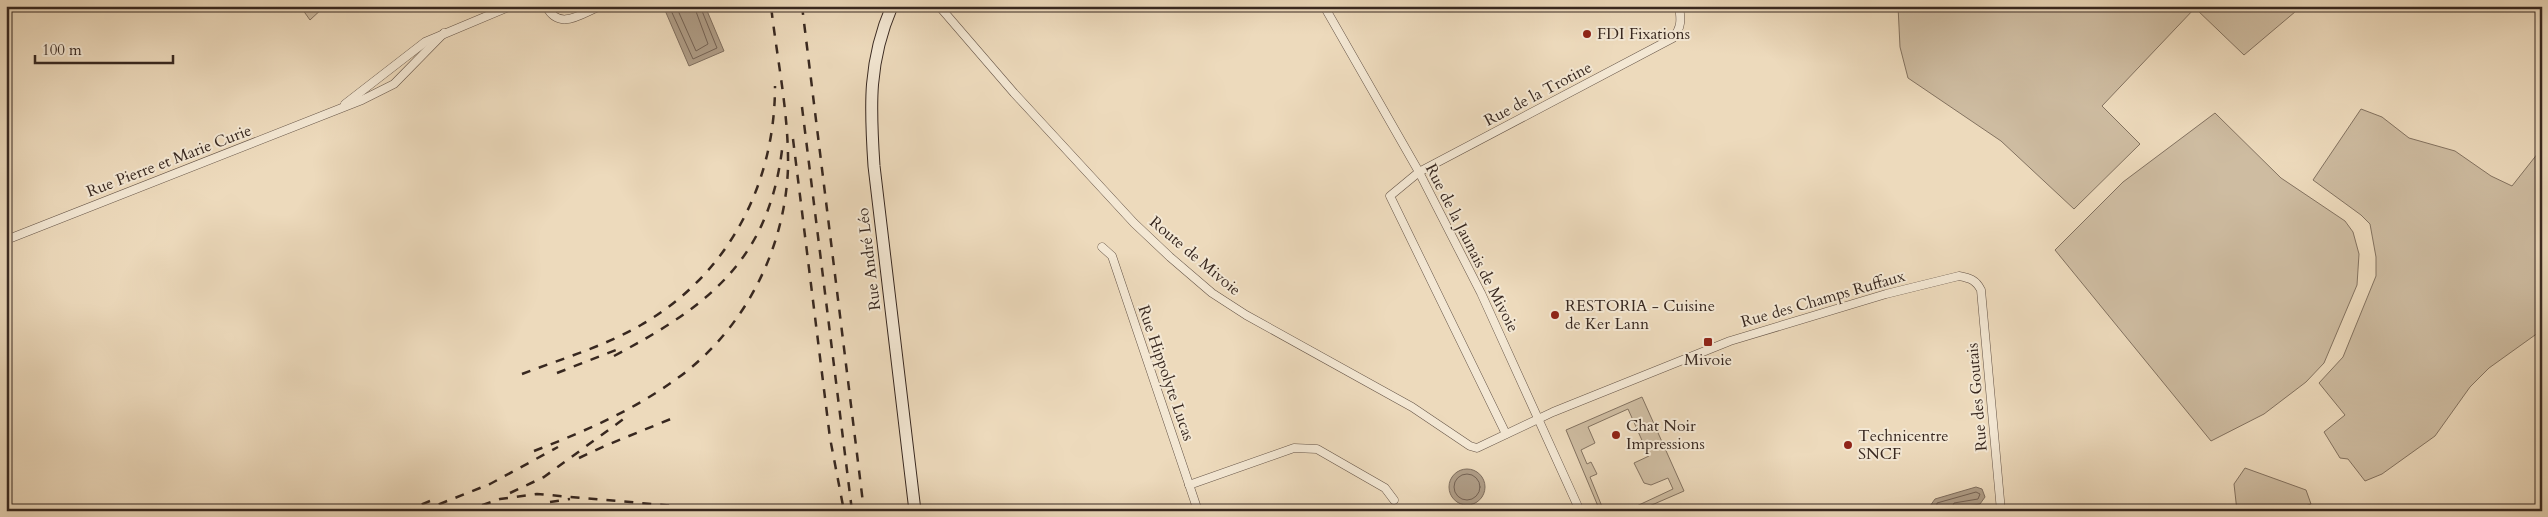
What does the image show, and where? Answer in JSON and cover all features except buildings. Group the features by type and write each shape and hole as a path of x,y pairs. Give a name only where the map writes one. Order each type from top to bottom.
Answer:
{"street":[{"name":"Rue Pierre et Marie Curie","path":"342,107 419,46 444,33 511,6"},
{"path":"546,6 551,16 557,20 570,18 600,6"},
{"name":"Rue André Léo","path":"892,6 876,48 870,118 915,511"},
{"name":"Route de Mivoie","path":"932,6 940,10 1134,223 1212,293 1246,315 1412,407 1470,446 1477,448 1485,446 1540,418"},
{"name":"Rue de la Jaunais de Mivoie","path":"1324,6 1419,172 1481,293 1540,418 1580,511"},
{"name":"Rue de la Trotine","path":"1506,434 1390,196 1419,172 1673,38 1680,30 1681,21 1678,6"},
{"name":"Rue Pierre et Marie Curie","path":"6,240 342,107 394,84 444,33"},
{"name":"Rue Hippolyte Lucas","path":"1102,248 1112,256 1198,511"},
{"name":"Rue des Champs Ruffaux","path":"1540,418 1636,377 1763,330 1886,294 1959,276 1976,281"},
{"name":"Rue des Goutais","path":"1976,281 1982,299 2001,511"},
{"path":"1190,485 1294,448 1317,449 1385,488 1394,500"}],"shaded area":[{"path":"300,6 325,6 310,20"},
{"path":"1898,6 2302,6 2244,55 2195,8 2102,106 2140,144 2074,209 2001,141 1908,78 1900,47"},
{"path":"2361,109 2382,117 2409,138 2455,151 2491,176 2512,186 2542,148 2542,330 2489,368 2470,387 2435,436 2382,474 2365,481 2348,459 2340,458 2324,432 2345,415 2319,383 2343,357 2376,276 2376,257 2370,224 2361,215 2313,180"},
{"path":"2215,113 2281,178 2345,221 2353,232 2359,254 2357,285 2324,363 2306,382 2264,414 2211,441 2055,250 2123,182"},
{"path":"1642,397 1684,491 1638,511 1626,511 1673,489 1668,478 1651,485 1644,483 1634,463 1649,456 1628,409 1588,427 1595,443 1581,450 1587,464 1591,462 1597,474 1590,477 1603,509 1611,506 1610,511 1600,511 1566,430"},
{"path":"2245,468 2306,490 2311,504 2290,511 2237,511 2234,484"}],"water":[{"path":"669,6 705,6 724,51 689,66 664,8"},
{"path":"1467,469 1480,474 1485,487 1480,500 1467,505 1454,500 1449,487 1454,474"},
{"path":"1976,487 1982,489 1985,497 1980,504 1934,511 1930,506 1935,499"}],"railway":[{"path":"534,451 607,420 642,402 675,380 699,361 721,338 740,314 756,287 769,259 779,229 785,199 788,168 785,107 771,6"},
{"path":"802,6 864,511"},
{"path":"522,374 598,346 641,325 672,304 699,280 722,254 741,224 756,192 766,158 773,123 775,86"},
{"path":"802,107 852,511"},
{"path":"793,139 830,438 844,511"},
{"path":"614,356 677,319 704,299 727,277 747,251 763,223 775,189 782,150"},
{"path":"557,373 621,348"},
{"path":"510,493 544,477 629,415"},
{"path":"579,458 678,416"},
{"path":"422,511 490,484 558,447"},
{"path":"465,511 500,499 537,494 733,511"},
{"path":"550,502 570,499"},
{"path":"405,511 430,501"}],"place":[{"name":"FDI Fixations","path":"1587,34"},
{"name":"RESTORIA - Cuisine de Ker Lann","path":"1555,315"},
{"name":"Mivoie","path":"1708,342"},
{"name":"Chat Noir Impressions","path":"1616,435"},
{"name":"Technicentre SNCF","path":"1848,445"}]}
